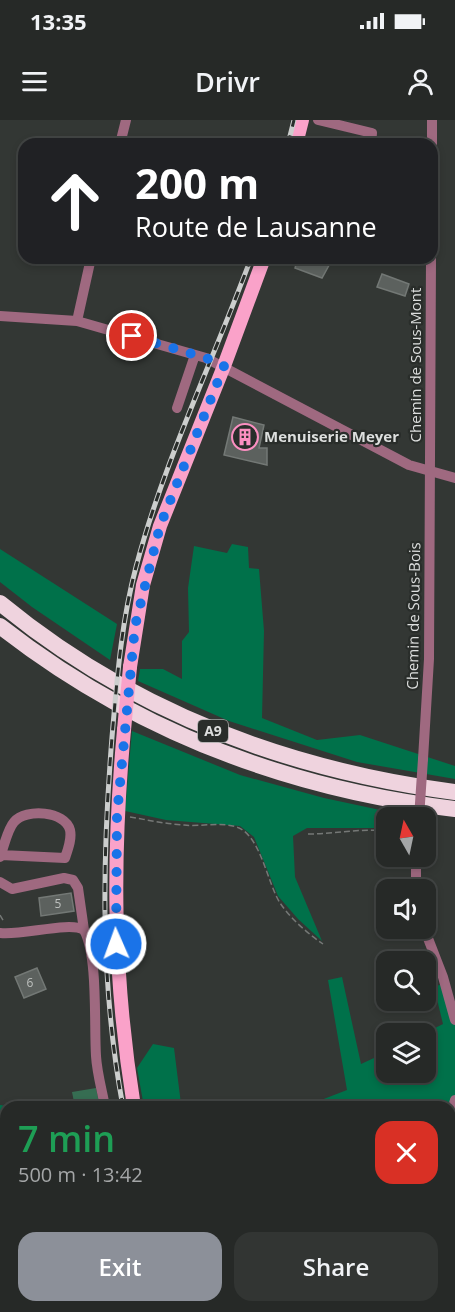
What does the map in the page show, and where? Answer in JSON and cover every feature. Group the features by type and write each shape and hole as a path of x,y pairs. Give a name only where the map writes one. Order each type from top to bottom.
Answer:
{"highway":[{"name":"A9","path":"0,603 50,642 93,670 162,708 208,729 273,753 332,770 455,792"},
{"name":"A9","path":"0,626 56,667 101,695 146,720 202,746 277,773 328,787 455,809"}],"main road":[{"path":"298,138 302,120"},
{"path":"133,1101 123,1030 117,961 115,883 117,815 130,667 141,596 160,526 262,264"}],"street":[{"path":"122,138 126,120"},
{"path":"318,120 372,134 372,138"},
{"path":"432,120 432,138"},
{"path":"77,321 90,264"},
{"name":"Chemin de Sous-Mont","path":"431,264 431,473"},
{"path":"0,316 77,321 195,355 224,366 410,465 431,473 455,478"},
{"path":"177,408 195,355"},
{"name":"Chemin de Sous-Bois","path":"420,807 429,658 431,473"},
{"path":"24,814 50,815 66,822 70,830 70,843 65,858 0,856 13,823 24,814"},
{"path":"0,882 12,889 64,878 73,880 78,888 84,930 92,956 96,1060 104,1101"},
{"path":"0,933 13,934 72,926 84,930"},
{"path":"428,939 455,1020"}],"path":[{"path":"117,815 186,826 236,827 248,833 256,845 281,904 309,934 323,944"},
{"path":"308,834 376,831"}],"green space":[{"path":"232,544 248,547 249,568 259,569 264,631 262,718 317,740 360,735 455,766 455,779 357,762 229,721 138,681 140,669 163,669 182,679 182,641 189,632 188,588 194,546 227,553"},
{"path":"0,549 117,624 110,660 32,607 0,582"},
{"path":"132,731 240,775 324,798 376,809 376,828 307,828 293,836 295,877 322,941 278,896 254,837 240,826 166,820 125,811"},
{"path":"342,977 361,1064 376,1057 376,1083 436,1083 436,1028 443,1024 436,986 442,984 455,1011 455,1101 319,1101 347,1090 328,980"},
{"path":"153,1044 174,1048 181,1101 143,1101 137,1068"},
{"path":"96,1088 99,1101 74,1101 72,1092"}],"building":[{"path":"296,264 330,264 322,278 295,268"},
{"path":"382,274 409,284 405,296 377,287"},
{"name":"Menuiserie Meyer","path":"233,417 264,425 259,448 267,448 267,465 224,455"},
{"path":"71,893 74,911 41,916 39,898"},
{"path":"37,968 46,989 24,998 15,977"}],"railway":[{"path":"290,138 294,120"},
{"path":"122,1101 110,1015 105,877 112,737 123,630 136,567 160,488 249,264"}],"place":[{"name":"Menuiserie Meyer","path":"245,437"}],"route":[{"path":"116,944 117,815 135,626 143,585 160,526 224,366 206,358 132,336"}]}
